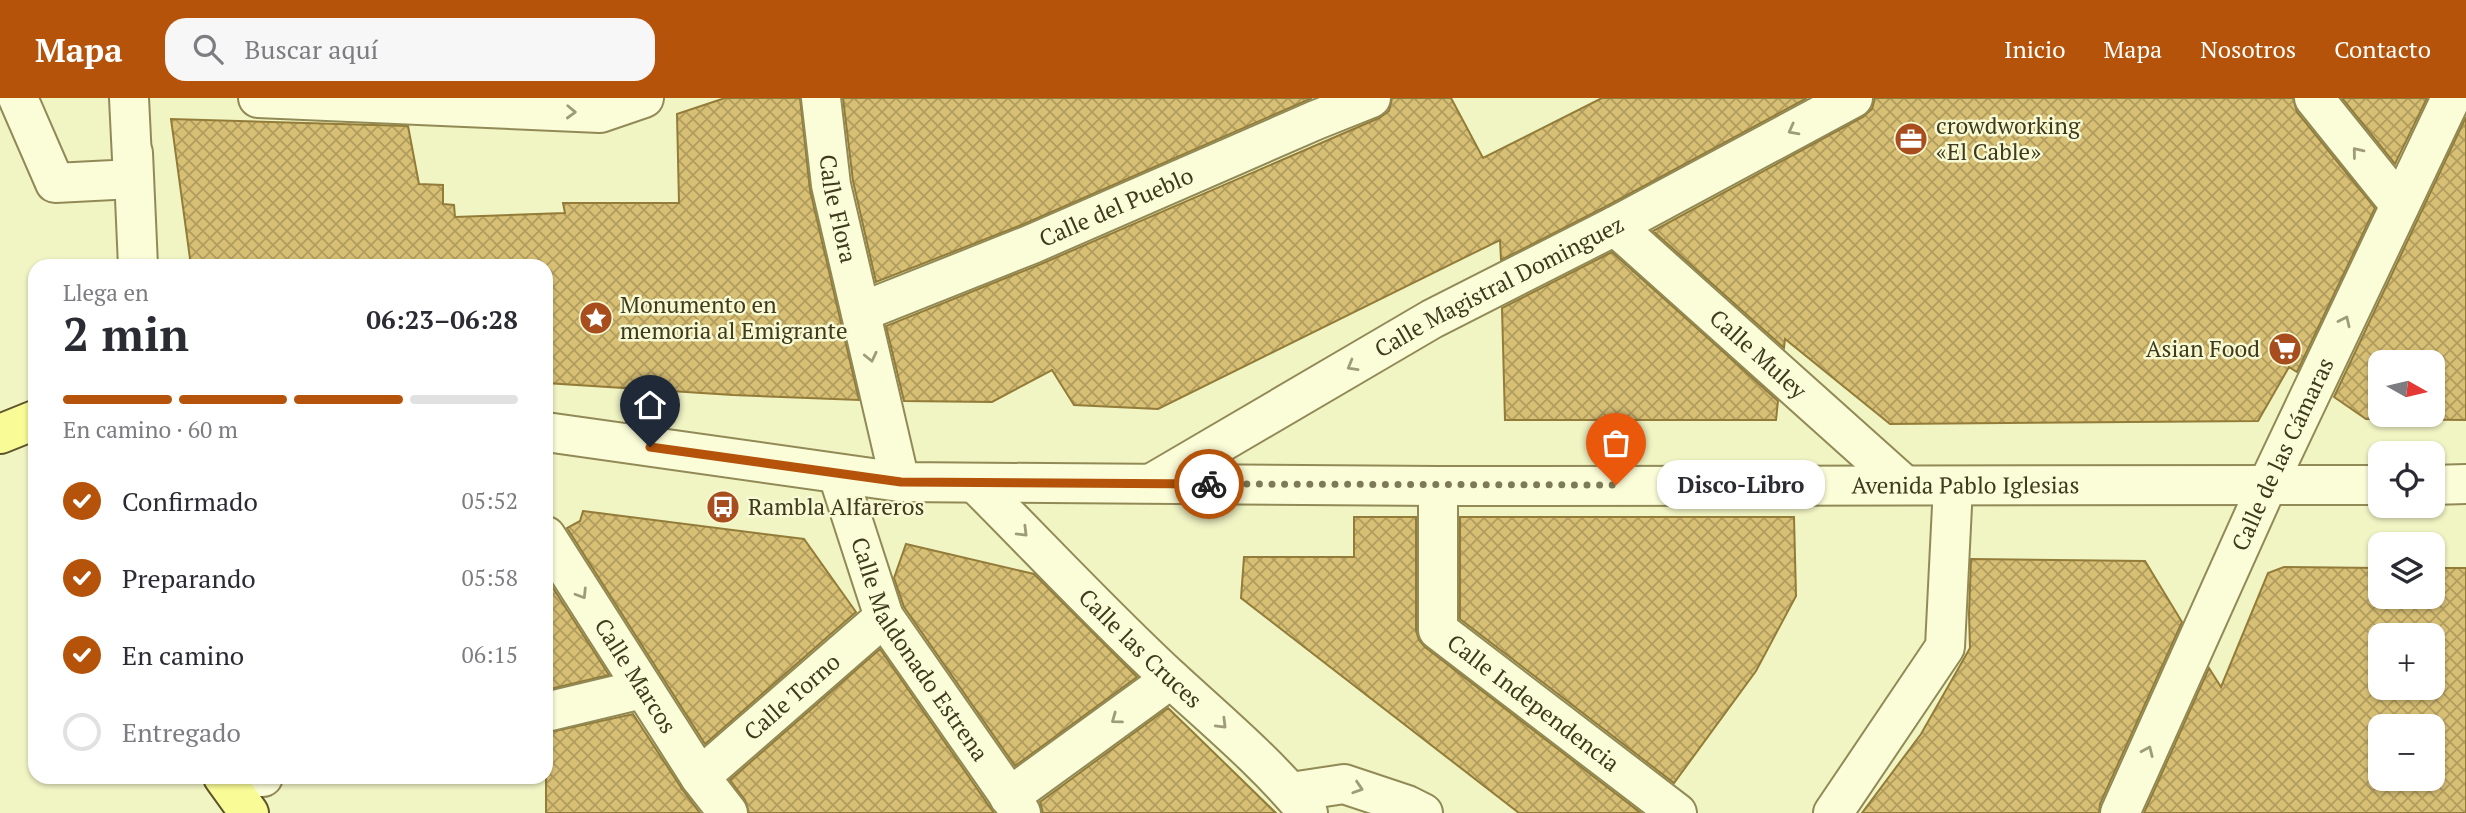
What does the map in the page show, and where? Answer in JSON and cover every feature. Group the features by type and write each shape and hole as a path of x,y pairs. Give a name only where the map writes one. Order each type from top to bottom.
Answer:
{"main road":[{"path":"0,434 28,423"},
{"path":"213,813 214,784"},
{"path":"227,784 249,813"}],"street":[{"path":"18,98 55,183 133,180"},
{"path":"133,98 133,180 138,259"},
{"path":"258,98 600,113 643,98"},
{"name":"Calle Flora","path":"821,98 831,186 901,482"},
{"name":"Calle del Pueblo","path":"861,312 1032,244 1371,98"},
{"name":"Calle Magistral Dominguez","path":"1151,484 1432,319 1615,226 1853,98"},
{"path":"2314,98 2400,205"},
{"name":"Calle de las Cámaras","path":"2120,813 2267,486 2451,98"},
{"name":"Calle Muley","path":"1615,226 1903,484"},
{"name":"Avenida Pablo Iglesias","path":"553,433 901,482 1438,486 2368,485"},
{"name":"Calle Maldonado Estrena","path":"838,475 884,617 1015,805"},
{"name":"Calle las Cruces","path":"975,483 1171,678 1212,714 1299,803"},
{"path":"2445,485 2466,484"},
{"name":"Calle Independencia","path":"1438,486 1438,630 1677,813"},
{"path":"1833,813 1945,647 1953,486"},
{"name":"Calle Marcos","path":"553,547 699,777 728,813"},
{"name":"Calle Torno","path":"699,777 884,617"},
{"path":"1015,805 1171,678"},
{"path":"553,710 642,689"},
{"path":"1299,803 1344,784 1423,813"}],"building":[{"path":"725,98 800,98 810,190 859,400 553,383 553,259 190,259 171,119 408,126 419,184 443,185 443,204 454,205 455,217 565,213 563,203 679,203 677,114"},
{"path":"843,98 1312,98 1024,224 876,282 853,181"},
{"path":"1392,98 1451,98 1483,158 1602,98 1807,98 1501,260 1500,240 1158,409 1074,405 1052,370 992,402 904,401 886,326 1041,264 1379,118 1389,111"},
{"path":"1875,98 2293,98 2297,112 2375,208 2297,372 2289,367 2258,421 1890,424 1785,339 1784,348 1653,231 1863,117 1872,109"},
{"path":"2342,98 2427,98 2395,164"},
{"path":"2466,117 2466,420 2445,420 2445,350 2368,350 2366,419 2334,397"},
{"path":"1612,252 1778,401 1776,420 1505,420 1502,308"},
{"path":"583,511 804,539 856,612 705,744 567,528 580,521"},
{"path":"1354,517 1416,517 1416,630 1419,640 1641,813 1519,813 1241,598 1244,557 1354,557"},
{"path":"1460,517 1794,517 1796,596 1756,671 1674,783 1460,619"},
{"path":"906,544 1034,574 1137,677 1015,766 904,607 894,578"},
{"path":"1971,559 2145,561 2182,622 2100,804 2099,813 1862,813 1921,734 1970,648"},
{"path":"2284,567 2368,568 2368,609 2445,609 2445,568 2466,568 2466,813 2144,813 2209,668 2221,687 2268,573"},
{"path":"553,588 609,675 553,688"},
{"path":"880,649 994,813 749,813 745,800 730,780"},
{"path":"1168,708 1276,813 1043,813 1040,802"},
{"path":"633,714 700,813 546,813 546,784 553,784 553,731"}],"way so far":[{"path":"1209,484 1616,485"}],"place":[{"name":"crowdworking «El Cable»","path":"1911,139"},
{"name":"Monumento en memoria al Emigrante","path":"596,318"},
{"name":"Asian Food","path":"2285,349"},
{"name":"Disco-Libro","path":"1616,485"},
{"name":"Rambla Alfareros","path":"723,507"}],"route":[{"path":"650,447 901,482 1209,484"}]}
